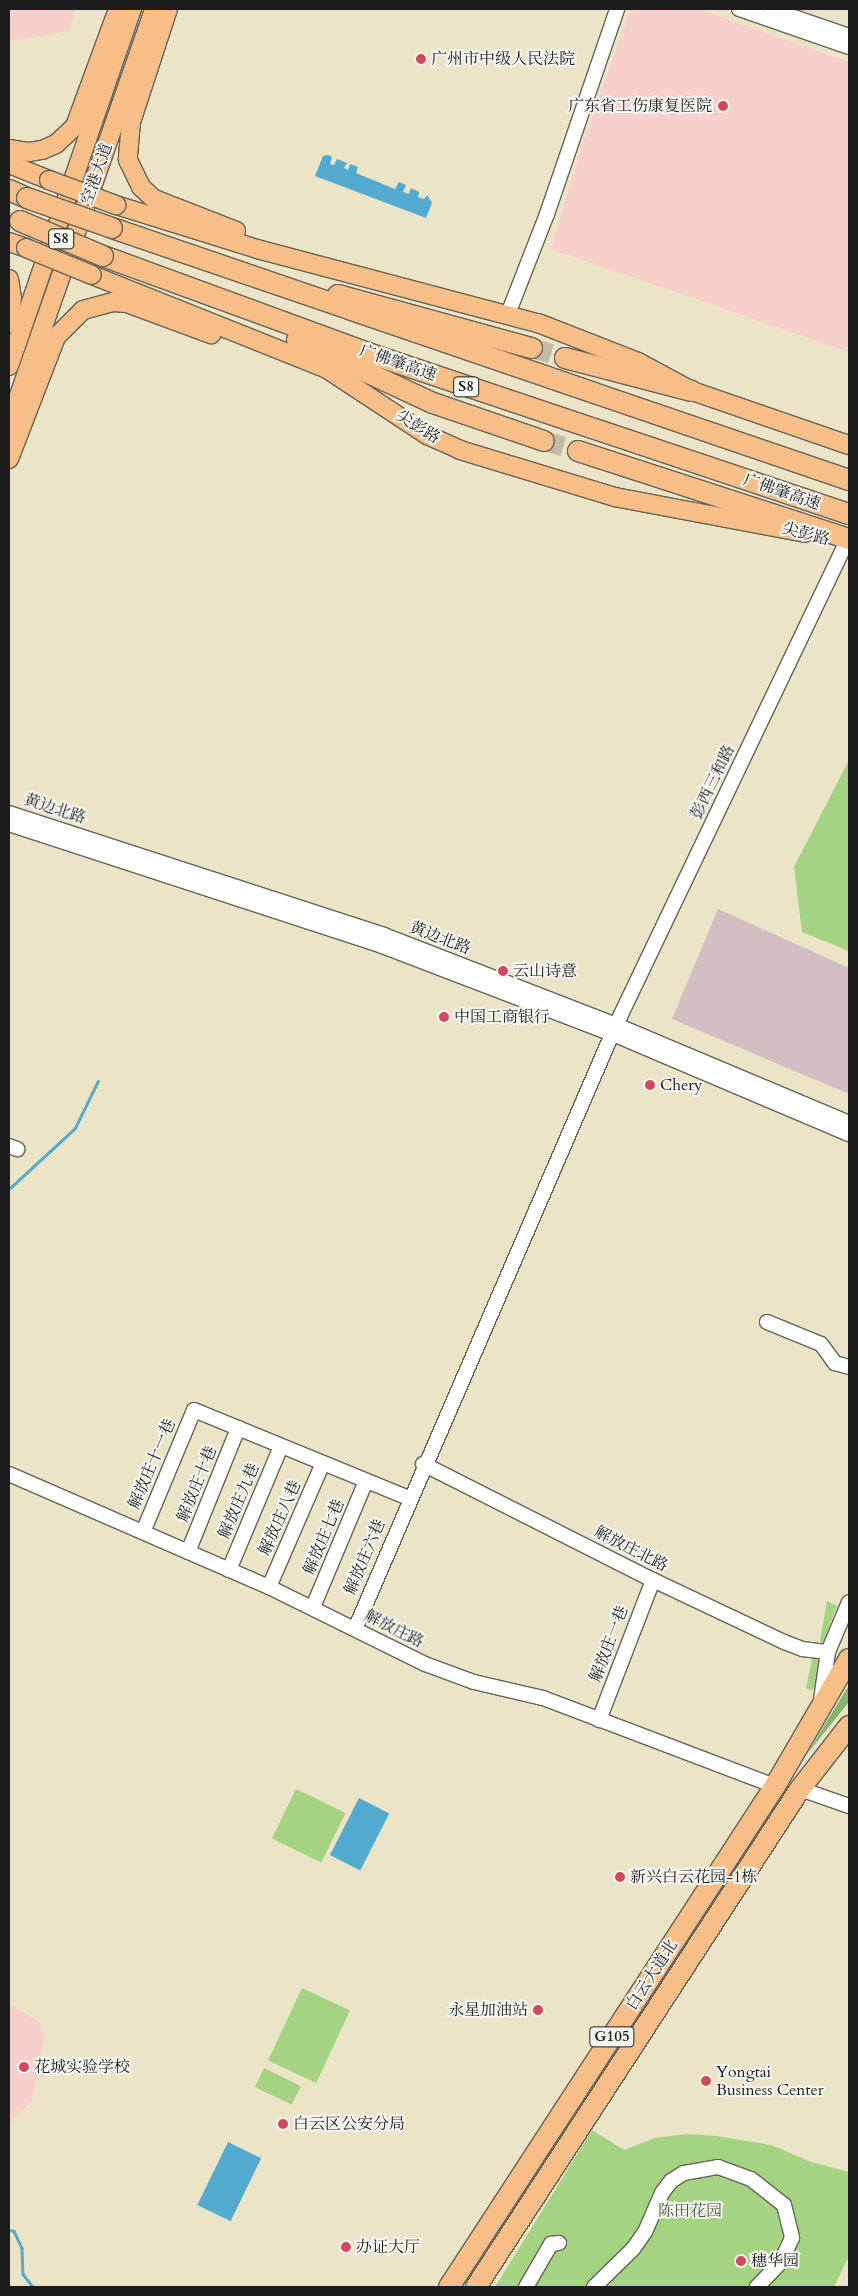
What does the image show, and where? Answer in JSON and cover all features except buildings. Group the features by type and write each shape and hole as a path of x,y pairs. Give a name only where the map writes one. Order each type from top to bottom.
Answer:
{"highway":[{"name":"广佛肇高速","path":"18,194 290,290 849,480"},
{"name":"广佛肇高速","path":"14,219 154,276 368,353 849,514"},
{"path":"154,276 433,403 544,440"},
{"path":"290,290 347,296 532,348"},
{"path":"565,358 692,391"},
{"path":"578,451 827,531 848,543"},
{"name":"白云大道北","path":"449,2287 775,1786 849,1659"},
{"name":"白云大道北","path":"476,2287 800,1789 849,1726"}],"main road":[{"path":"9,149 29,152 42,150 56,144 75,126 118,9"},
{"name":"空港大道","path":"9,366 132,9"},
{"name":"空港大道","path":"9,424 154,9"},
{"path":"168,9 131,122 128,148 132,172 141,187 167,206 318,264"},
{"path":"9,164 116,205 218,238 508,314 612,350 692,391 849,445"},
{"name":"尖彭路","path":"9,242 303,359 347,380 428,435 460,450 615,497 775,526 848,543"},
{"path":"9,279 12,298 9,324"},
{"path":"9,459 56,337 71,319 95,304 127,303 206,333 303,359"}],"street":[{"path":"508,314 547,214 617,9"},
{"path":"738,9 849,47"},
{"path":"771,9 849,36"},
{"name":"彭西三和路","path":"423,1464 614,1030 848,543"},
{"name":"黄边北路","path":"9,813 359,926 849,1123"},
{"name":"黄边北路","path":"9,824 341,931 614,1030 849,1134"},
{"path":"767,1322 821,1344 835,1362 849,1367"},
{"name":"解放庄十一巷","path":"142,1532 194,1410 238,1428"},
{"path":"238,1428 409,1498"},
{"name":"解放庄十巷","path":"188,1552 238,1428"},
{"name":"解放庄九巷","path":"229,1570 281,1446"},
{"name":"解放庄八巷","path":"269,1587 323,1463"},
{"name":"解放庄六巷","path":"354,1629 423,1464"},
{"name":"解放庄北路","path":"423,1464 653,1580 793,1645 828,1652"},
{"name":"解放庄路","path":"9,1474 269,1587 313,1607 402,1654 450,1674 543,1698 775,1786"},
{"name":"解放庄七巷","path":"313,1607 366,1481"},
{"name":"解放庄一巷","path":"599,1720 653,1580"},
{"path":"819,1712 828,1652 849,1602"},
{"path":"830,1748 849,1735"},
{"path":"800,1789 849,1806"},
{"path":"594,2287 633,2249 645,2232 662,2193 671,2181 684,2173 718,2167 752,2179 784,2205 792,2238 781,2262 757,2287"},
{"path":"526,2287 551,2244 559,2243"}],"shaded area":[{"path":"9,9 76,9 69,31 9,41"},
{"path":"639,9 699,9 849,62 849,352 551,249 581,149 629,13"},
{"path":"718,909 849,968 849,1094 672,1019"},
{"name":"花城实验学校","path":"9,2004 37,2020 43,2031 44,2042 32,2101 9,2123"}],"green space":[{"path":"849,760 849,951 802,932 794,867"},
{"path":"827,1601 837,1606 823,1643 820,1641"},
{"path":"813,1655 820,1659 815,1689 811,1690 806,1688"},
{"path":"849,1685 849,1702 807,1754"},
{"path":"296,1789 345,1813 321,1863 272,1838"},
{"path":"302,1988 350,2010 316,2083 268,2061"},
{"path":"264,2068 301,2086 292,2105 255,2087"},
{"name":"陈田花园","path":"592,2130 624,2150 655,2138 687,2134 716,2136 771,2145 811,2162 849,2172 849,2256 834,2287 495,2287"}],"water":[{"path":"328,155 332,157 330,164 334,165 337,159 347,163 344,168 348,170 350,164 358,167 356,173 395,189 399,182 406,185 403,192 409,194 411,188 419,192 418,197 424,199 427,195 432,203 426,218 315,176 323,156"},
{"path":"359,1798 389,1813 360,1870 330,1855"},
{"path":"228,2142 261,2158 231,2221 197,2205"}],"waterway":[{"path":"9,1189 75,1128 98,1081"},
{"path":"9,2230 14,2231 22,2248 23,2274 33,2287"},
{"path":"36,2287 64,2287"}],"tunnel":[{"path":"532,348 565,358"},
{"path":"544,441 578,451"}],"place":[{"name":"广州市中级人民法院","path":"421,59"},
{"name":"广东省工伤康复医院","path":"723,106"},
{"name":"云山诗意","path":"503,971"},
{"name":"中国工商银行","path":"444,1017"},
{"name":"Chery","path":"650,1085"},
{"name":"新兴白云花园-1栋","path":"620,1877"},
{"name":"永星加油站","path":"538,2010"},
{"name":"花城实验学校","path":"24,2067"},
{"name":"Yongtai Business Center","path":"706,2081"},
{"name":"白云区公安分局","path":"283,2124"},
{"name":"办证大厅","path":"346,2247"},
{"name":"穗华园","path":"741,2261"}]}
